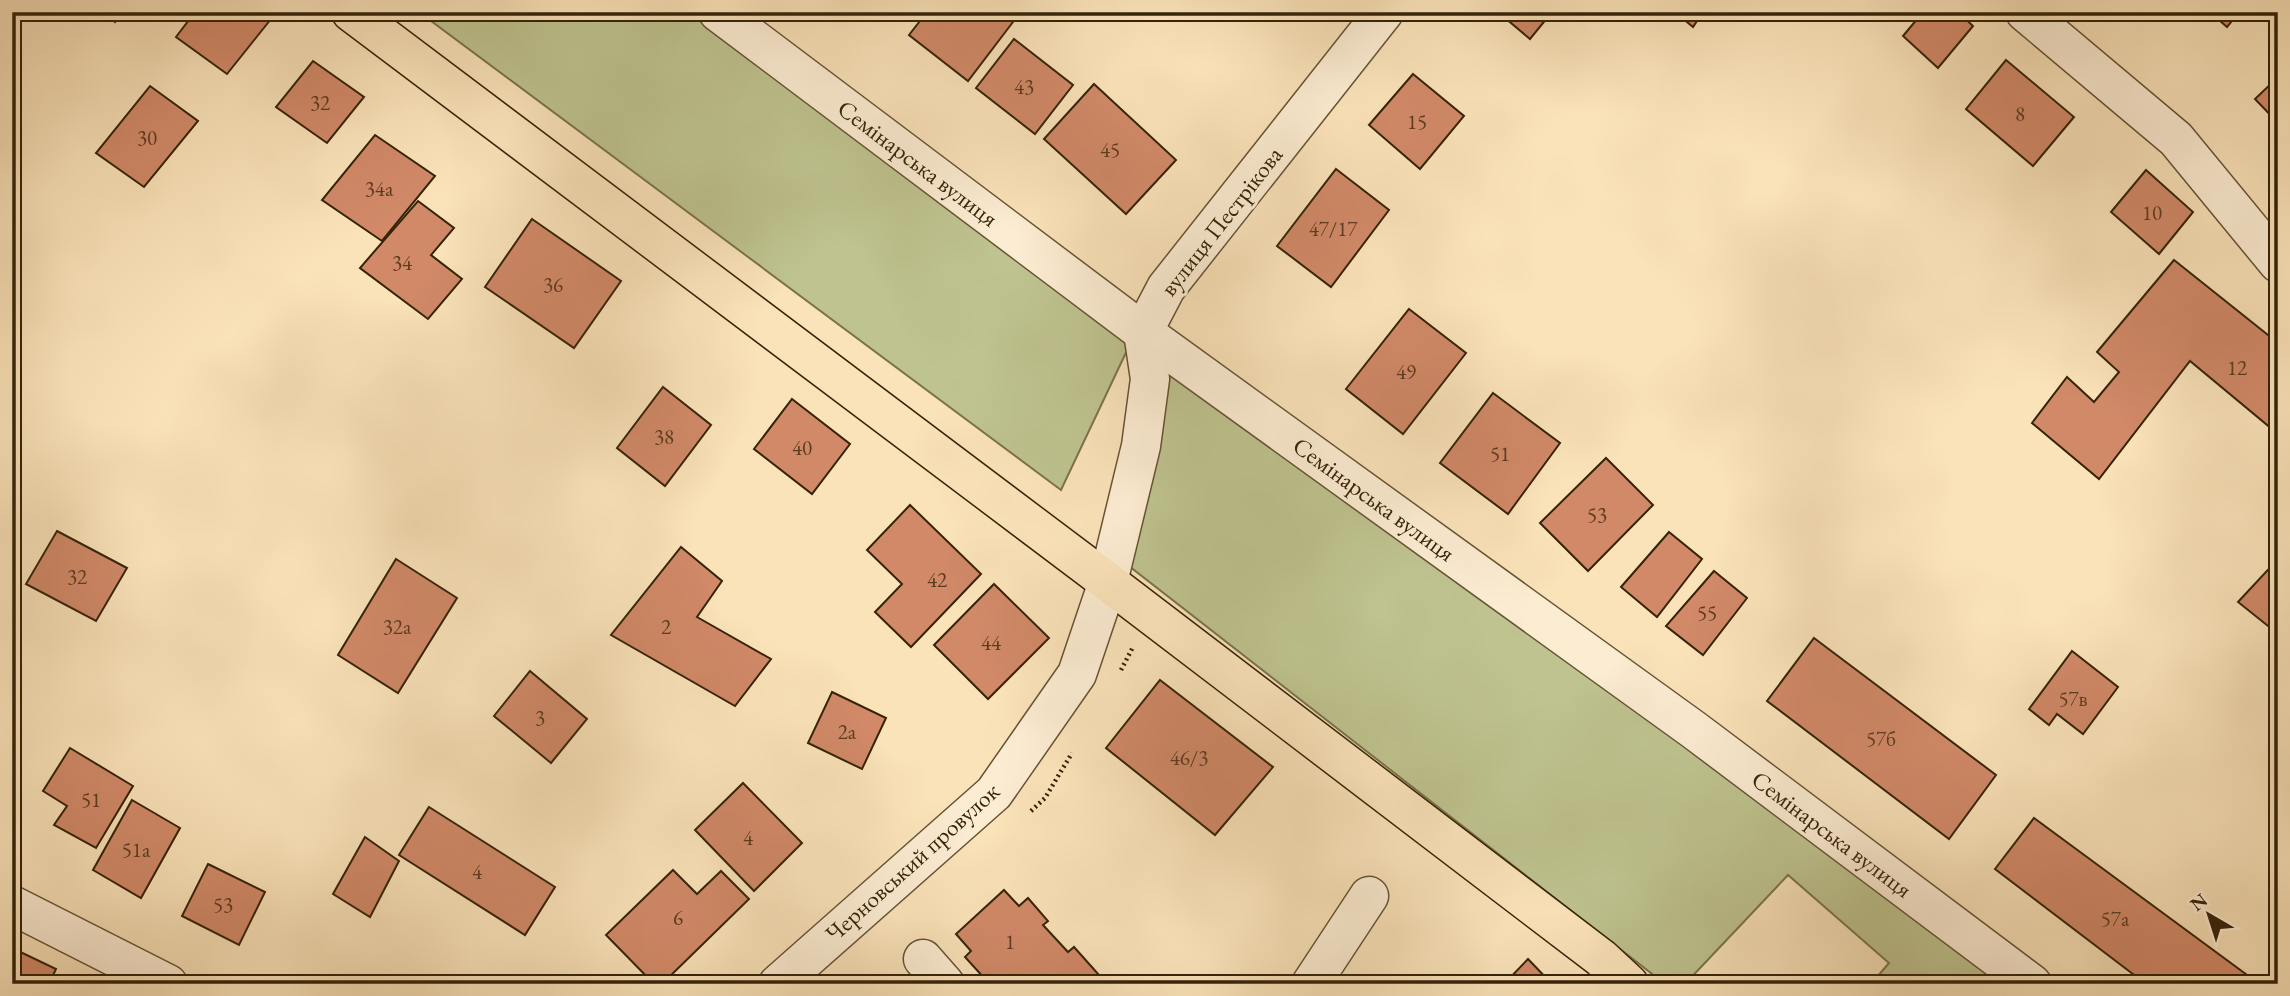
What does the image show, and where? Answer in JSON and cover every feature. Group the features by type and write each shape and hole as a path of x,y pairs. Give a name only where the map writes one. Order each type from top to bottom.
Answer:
{"main road":[{"path":"351,12 1108,582 1601,958 1629,984"}],"street":[{"name":"Семінарська вулиця","path":"719,12 1143,332 1683,722 2032,984"},
{"name":"вулиця Пестрікова","path":"1143,332 1166,288 1384,12"},
{"path":"2025,12 2176,139 2278,263"},
{"path":"1108,582 1141,446 1149,392 1150,379 1143,332"},
{"name":"Черновський провулок","path":"778,984 994,793 1077,674 1108,582"},
{"path":"1311,984 1368,896"},
{"path":"12,905 168,984"}],"green space":[{"path":"419,12 696,12 1131,342 1061,490"},
{"path":"1173,362 2003,984 1871,984 1889,963 1788,875 1685,984 1665,984 1129,566"}],"building":[{"path":"103,12 122,12 115,22"},
{"path":"195,12 261,12 271,19 227,74 176,37"},
{"path":"927,12 1009,12 1016,18 968,81 909,35"},
{"path":"1498,12 1552,12 1530,39"},
{"path":"1675,12 1703,12 1693,27"},
{"path":"1923,12 1958,12 1973,26 1938,68 1903,36"},
{"path":"2210,12 2239,12 2227,27"},
{"path":"1014,39 1073,85 1035,134 976,88"},
{"path":"2006,60 2074,117 2033,166 1966,109"},
{"path":"313,61 364,97 327,143 276,107"},
{"path":"1413,74 1464,116 1420,169 1369,125"},
{"path":"2278,77 2278,123 2255,99"},
{"path":"1094,84 1176,160 1126,214 1044,139"},
{"path":"150,86 198,121 144,187 96,153"},
{"path":"375,135 435,176 382,241 322,200"},
{"path":"1336,169 1389,210 1331,287 1277,246"},
{"path":"2146,170 2193,212 2159,254 2111,212"},
{"path":"418,201 454,228 431,255 462,279 428,319 360,268"},
{"path":"532,219 621,281 574,348 485,287"},
{"path":"2174,260 2278,343 2278,434 2190,361 2099,479 2032,423 2067,377 2094,402 2119,372 2097,352"},
{"path":"1409,309 1466,353 1403,434 1346,389"},
{"path":"663,387 711,425 665,486 617,448"},
{"path":"1493,393 1560,443 1508,514 1440,463"},
{"path":"792,399 850,444 812,494 754,449"},
{"path":"1606,458 1653,505 1588,571 1540,523"},
{"path":"910,505 981,574 911,647 875,612 902,584 867,550"},
{"path":"57,531 127,568 96,621 26,584"},
{"path":"1669,532 1702,559 1657,617 1621,587"},
{"path":"681,547 722,581 697,617 771,659 735,706 611,635"},
{"path":"396,559 457,598 398,693 338,655"},
{"path":"2278,559 2278,634 2238,602"},
{"path":"1714,571 1747,598 1703,655 1666,626"},
{"path":"994,584 1049,638 988,699 934,645"},
{"path":"1814,638 1996,775 1949,839 1767,701"},
{"path":"2072,651 2118,687 2083,734 2057,714 2049,725 2029,709"},
{"path":"530,671 587,719 551,763 494,716"},
{"path":"1160,680 1273,767 1215,835 1106,748"},
{"path":"832,692 886,718 862,769 808,743"},
{"path":"70,748 133,786 96,848 54,825 67,806 43,791"},
{"path":"743,783 802,843 754,891 695,830"},
{"path":"132,800 180,828 141,898 93,870"},
{"path":"429,807 555,887 525,935 399,855"},
{"path":"2034,818 2258,983 2278,968 2278,984 2146,984 1995,869"},
{"path":"365,837 399,861 370,917 333,894"},
{"path":"208,864 265,892 239,945 182,916"},
{"path":"673,870 697,894 721,871 749,899 662,984 654,984 606,935"},
{"path":"1004,890 1019,906 1028,898 1048,921 1043,925 1068,952 1074,947 1107,984 996,984 989,975 985,979 965,957 971,951 956,934"},
{"path":"12,948 56,969 49,984 12,984"},
{"path":"1528,959 1552,984 1504,984"}]}
